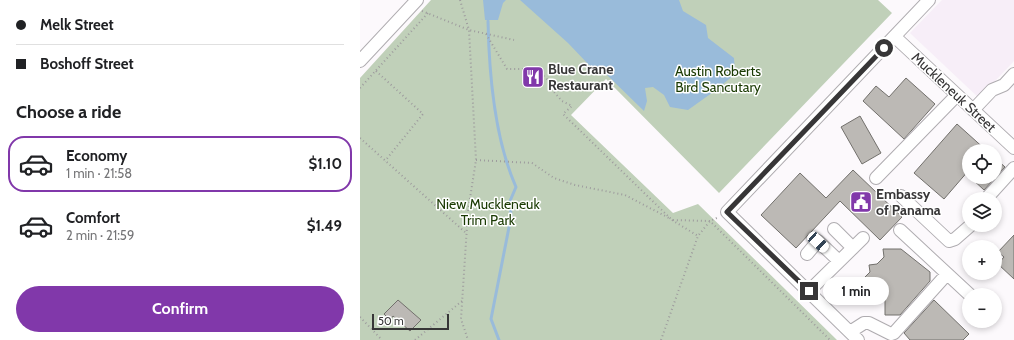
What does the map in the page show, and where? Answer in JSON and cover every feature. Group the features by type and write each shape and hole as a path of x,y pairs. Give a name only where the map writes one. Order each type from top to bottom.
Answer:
{"street":[{"path":"929,0 727,212 854,336 864,323 869,323 891,334 894,333 947,274"},
{"path":"360,61 419,5"},
{"name":"Muckleneuk Street","path":"895,36 1014,148"},
{"path":"973,110 992,90 1004,85 1014,74"},
{"path":"876,178 957,95"},
{"path":"992,192 1014,168"},
{"path":"901,196 949,241 955,239 962,232"},
{"path":"834,229 853,248"},
{"path":"900,230 962,288"},
{"path":"809,291 863,238"},
{"path":"807,254 818,242 839,261"}],"path":[{"path":"460,0 469,30 476,160 468,211 461,319 468,340"},
{"path":"419,5 428,13 469,30 514,40"},
{"path":"360,88 428,13"},
{"path":"486,34 507,69 536,69 544,75 551,83 554,92 562,100 572,106 563,114 672,220 710,221 830,340"},
{"path":"376,70 423,114 385,161"},
{"path":"360,138 467,234"},
{"path":"476,160 532,163 554,178 575,185 625,195 672,220 698,236"},
{"path":"661,340 698,236 710,221 727,212"},
{"path":"415,340 462,300"},
{"path":"360,317 382,340"}],"shaded area":[{"path":"942,0 1014,0 1014,61 979,98 910,33"}],"green space":[{"name":"Niew Muckleneuk Trim Park","path":"431,0 878,0 892,13 719,193 606,79 571,115 673,213 698,204 837,340 360,340 360,78"}],"water":[{"path":"483,0 506,0 503,3 498,20 485,20"},
{"path":"520,0 679,0 683,11 706,25 708,38 734,58 735,74 688,110 670,107 664,95 653,87 645,88 647,101 644,111 607,75 589,65 568,43"}],"building":[{"path":"906,78 935,104 904,139 863,101 876,86 889,97"},
{"path":"860,116 881,153 862,164 841,127"},
{"path":"957,124 979,144 962,144 962,178 944,199 914,173"},
{"path":"853,170 902,217 880,240 840,201 796,248 761,215 800,173 826,198"},
{"path":"978,184 989,184 984,190"},
{"path":"1014,235 1014,279 1002,268 1002,259 1004,257 1002,255 1002,248"},
{"path":"883,249 901,249 930,272 930,281 900,315 885,315 885,296 846,297 856,288 856,278 864,278 870,272 869,265 877,264 884,257"},
{"path":"398,300 421,320 410,331 393,316 390,320 384,314"},
{"path":"934,300 969,334 963,340 910,340 904,333"}],"waterway":[{"path":"488,21 494,106 503,148 516,187 510,201 511,217 491,319 499,340"}],"place":[{"name":"Blue Crane Restaurant","path":"533,77"},
{"name":"Embassy of Panama","path":"861,202"}],"route":[{"path":"809,291 727,212 884,48"}],"park label":[{"name":"Austin Roberts Bird Sancutary","path":"718,80"}]}
